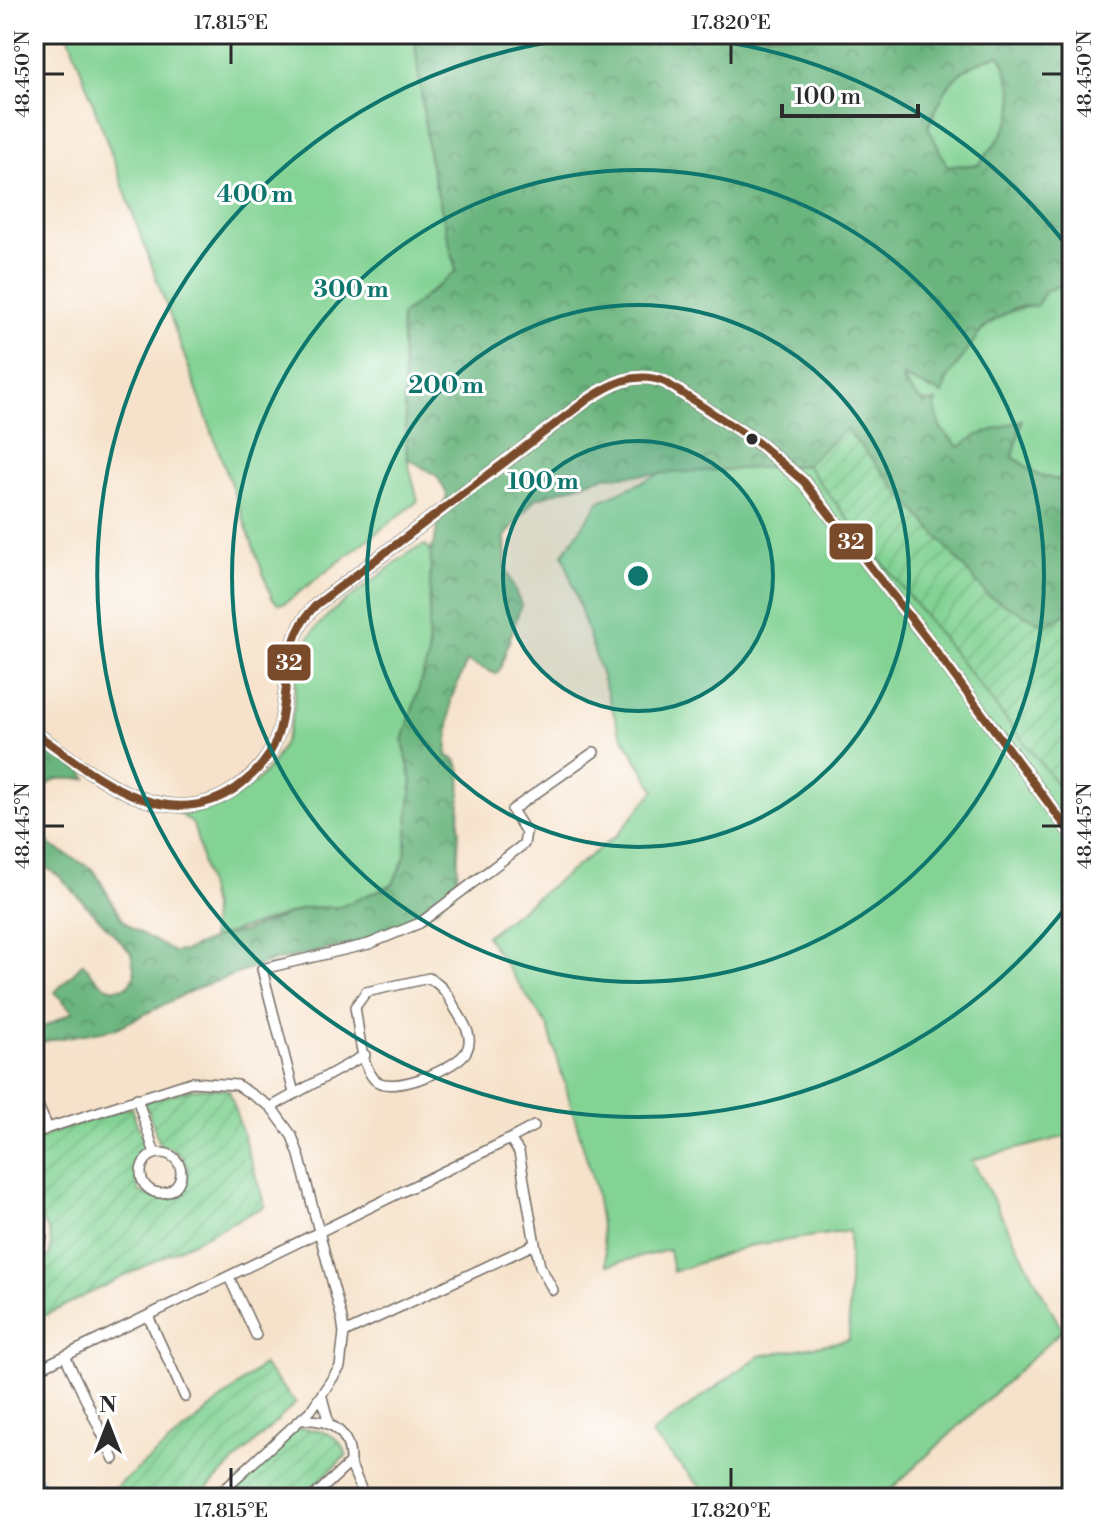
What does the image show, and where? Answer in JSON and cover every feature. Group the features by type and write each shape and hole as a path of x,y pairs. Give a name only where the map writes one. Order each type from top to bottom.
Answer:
{"main road":[{"path":"34,732 109,784 139,800 189,805 224,795 254,773 270,754 282,718 290,648 302,621 316,605 587,400 618,381 650,377 665,382 757,442 804,482 924,635 1072,835"}],"street":[{"path":"294,1093 262,969 387,938 440,911 461,890 524,844 526,832 512,810 594,752"},
{"path":"429,978 444,986 469,1033 467,1050 457,1062 400,1087 384,1087 372,1077 365,1055 355,1007 366,992 429,978"},
{"path":"271,1107 365,1055"},
{"path":"34,1135 191,1082 216,1082 237,1085 271,1107 292,1137 320,1232 344,1333 340,1367 322,1397 214,1498"},
{"path":"34,1097 48,1128"},
{"path":"137,1098 155,1154"},
{"path":"34,1371 534,1126"},
{"path":"510,1139 519,1152 540,1266 553,1290"},
{"path":"155,1154 168,1154 181,1168 177,1186 166,1193 152,1191 142,1181 141,1168 155,1154"},
{"path":"34,1224 42,1238 34,1255"},
{"path":"344,1333 535,1244"},
{"path":"229,1277 256,1335"},
{"path":"148,1316 185,1397"},
{"path":"65,1356 114,1459"},
{"path":"322,1397 329,1424"},
{"path":"296,1420 312,1419 343,1432 350,1447 350,1463 365,1498"},
{"path":"312,1498 350,1463"}],"green space":[{"path":"68,34 414,34 429,157 456,271 401,316 407,458 418,501 285,603 278,604 272,598"},
{"path":"414,34 1072,34 1072,280 1046,291 1036,306 1017,307 984,327 946,381 943,394 903,377 902,381 923,403 937,401 935,406 940,428 959,447 976,436 1022,420 1013,457 1038,475 1057,480 1072,471 1072,610 1047,626 988,596 846,429 806,465 603,477 535,499 505,537 506,569 521,605 500,669 496,674 467,661 451,699 447,756 456,760 461,771 457,881 439,907 373,940 270,962 197,988 117,1028 35,1043 38,1030 73,1012 55,992 83,963 92,975 108,987 128,986 135,974 131,953 125,946 60,877 34,859 34,776 42,764 38,746 84,772 87,779 57,779 44,787 36,803 42,833 52,846 94,870 122,919 174,952 185,951 219,936 242,932 305,908 340,907 393,884 405,857 412,782 403,741 428,658 431,552 447,494 437,476 407,458 401,316 456,271 429,157","holes":["1000,55 1013,102 1008,125 978,165 947,166 928,126 947,89 961,72"]},
{"path":"1001,54 1014,102 1008,125 978,165 947,166 928,127 941,99 962,72"},
{"path":"1072,280 1072,471 1057,480 1038,475 1013,457 1022,421 976,436 959,447 940,428 934,406 915,397 902,377 923,383 930,390 946,387 946,381 982,331 1005,314 1036,306 1046,291"},
{"path":"846,429 988,596 1046,626 1072,610 1072,803 806,465"},
{"path":"806,465 1072,803 1072,1135 972,1160 1062,1330 890,1490 895,1498 711,1498 651,1434 759,1356 849,1340 849,1231 748,1246 673,1272 669,1250 607,1265 595,1187 548,1027 486,936 617,835 655,790 619,730 563,554 600,501 666,471"},
{"path":"426,545 431,552 428,658 403,741 412,782 405,857 393,884 340,907 305,908 211,939 212,907 196,834 193,824 180,814 221,804 239,795 268,769 287,733 293,712 299,662 310,636 326,617 346,601 406,555"},
{"path":"192,1089 229,1090 265,1206 34,1321 34,1264 49,1256 51,1244 47,1228 34,1216 34,1143 49,1134 131,1107 146,1149 136,1163 139,1191 161,1198 172,1196 184,1191 187,1167 176,1151 160,1145 145,1102"},
{"path":"263,1365 296,1403 197,1498 103,1498"},
{"path":"295,1428 333,1436 347,1455 301,1498 223,1498"}],"waterway":[{"path":"34,1475 52,1498"}],"transit line":[{"name":"32","path":"34,732 104,780 129,794 155,803 182,806 209,802 236,788 263,763 276,740 292,649 305,619 316,605 587,400 624,380 644,378 665,382 757,442 804,482 924,635 1072,835"}]}
